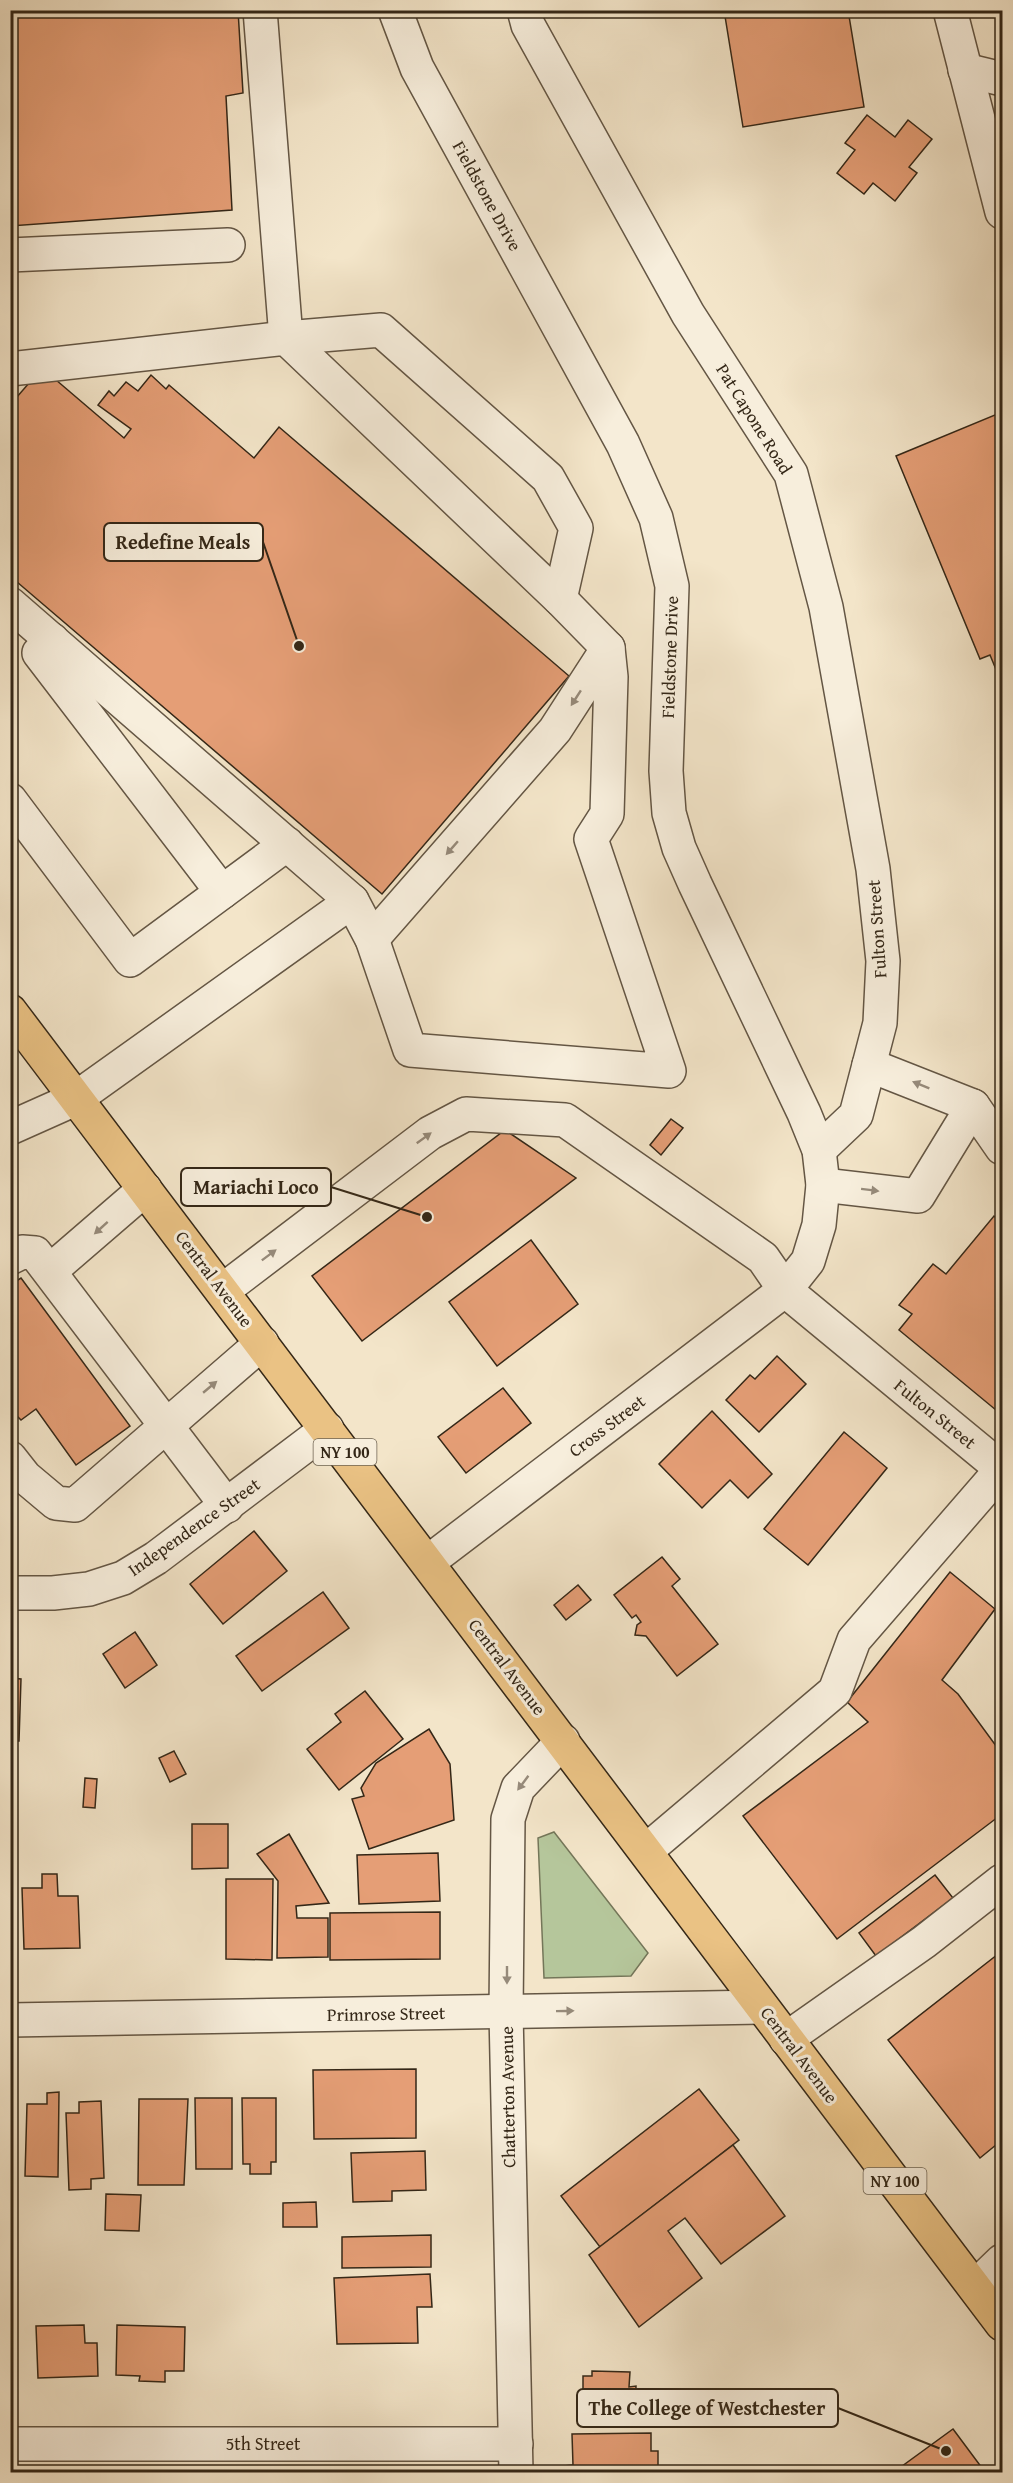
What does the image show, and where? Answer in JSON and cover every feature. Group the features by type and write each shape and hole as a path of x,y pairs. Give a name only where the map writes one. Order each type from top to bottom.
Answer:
{"main road":[{"name":"Central Avenue","path":"10,1011 1002,2324"}],"street":[{"path":"10,604 352,900 372,939 410,1050 669,1071 591,839 607,814 611,677 608,648 560,599 286,338 260,10"},
{"name":"Fieldstone Drive","path":"395,10 417,68 623,444 656,518 672,586 666,771 669,813 687,866 804,1113 819,1150 823,1185 819,1225 808,1261 785,1290"},
{"name":"Pat Capone Road","path":"524,10 528,25 688,314 791,474 826,606 873,869"},
{"path":"950,10 965,70 998,175 1002,212"},
{"path":"965,70 1002,79"},
{"path":"10,255 228,245"},
{"path":"10,369 286,338 381,330 548,478 576,528 560,599"},
{"path":"52,640 39,653 222,892"},
{"path":"372,939 555,730 608,648"},
{"path":"10,800 130,960 287,844"},
{"name":"Fulton Street","path":"819,1150 856,1115 880,1023 883,961 873,869"},
{"path":"10,1128 75,1099 352,900"},
{"path":"869,1065 973,1106 1002,1148"},
{"path":"823,1185 918,1196 973,1106"},
{"name":"Fulton Street","path":"222,1291 430,1133 466,1114 565,1120 763,1258 785,1290 1002,1469"},
{"path":"50,1271 145,1189"},
{"path":"10,1258 22,1252 35,1253 227,1506"},
{"name":"Cross Street","path":"428,1562 785,1290"},
{"path":"10,1458 25,1478 56,1503 75,1505 262,1343"},
{"name":"Independence Street","path":"10,1593 53,1593 89,1589 123,1578 156,1558 327,1429"},
{"path":"646,1850 835,1691 854,1640 970,1509 1002,1469"},
{"name":"Chatterton Avenue","path":"516,2458 506,2012 508,1819 518,1788 563,1742"},
{"path":"786,2039 924,1942 1002,1881"},
{"name":"Primrose Street","path":"10,2020 762,2007"},
{"path":"975,2287 1002,2261"},
{"name":"5th Street","path":"10,2444 516,2458"}],"green space":[{"path":"554,1832 648,1953 631,1976 544,1978 538,1838"}],"building":[{"path":"10,10 238,10 243,93 226,96 232,210 10,226"},
{"path":"724,10 848,10 864,107 743,127"},
{"path":"867,115 895,137 908,120 932,139 909,167 917,173 895,201 873,183 864,194 837,173 855,150 845,143"},
{"path":"42,368 124,438 131,429 98,405 109,391 114,396 126,382 138,391 151,375 166,389 169,385 254,458 279,427 569,676 382,894 10,576 10,405"},
{"path":"1002,412 1002,684 990,655 980,659 896,456"},
{"path":"671,1119 683,1128 661,1155 650,1145"},
{"path":"505,1130 576,1178 362,1341 312,1276"},
{"path":"994,1216 1002,1223 1002,1415 899,1330 912,1314 899,1305 933,1264 946,1274"},
{"path":"531,1240 578,1304 497,1366 449,1302"},
{"path":"21,1278 130,1426 76,1465 36,1409 21,1420 10,1409 10,1285"},
{"path":"777,1356 806,1384 759,1432 726,1400 750,1375 755,1379"},
{"path":"503,1388 531,1423 466,1473 438,1437"},
{"path":"712,1411 772,1474 748,1498 730,1480 702,1508 659,1464"},
{"path":"844,1432 887,1468 808,1565 764,1529"},
{"path":"254,1531 287,1571 223,1624 190,1584"},
{"path":"662,1557 680,1579 672,1586 718,1644 677,1676 646,1636 635,1635 637,1625 641,1622 636,1615 632,1618 614,1595"},
{"path":"950,1572 995,1609 942,1680 958,1694 1002,1754 1002,1814 837,1939 743,1816 868,1722 847,1702"},
{"path":"578,1585 591,1600 566,1620 554,1605"},
{"path":"323,1592 349,1628 262,1691 236,1656"},
{"path":"135,1632 157,1665 125,1688 103,1654"},
{"path":"10,1678 21,1679 19,1741 10,1741"},
{"path":"365,1691 403,1739 339,1790 307,1749 341,1722 335,1714"},
{"path":"429,1729 450,1764 454,1820 369,1849 352,1799 364,1796 361,1788 376,1763"},
{"path":"174,1751 186,1774 170,1782 159,1758"},
{"path":"85,1778 97,1779 95,1808 83,1807"},
{"path":"192,1824 228,1824 228,1868 192,1869"},
{"path":"289,1834 329,1903 296,1906 297,1918 328,1918 328,1957 277,1958 278,1881 257,1854"},
{"path":"438,1853 440,1901 359,1904 357,1855"},
{"path":"42,1874 57,1874 58,1896 78,1896 80,1948 24,1949 22,1888 42,1888"},
{"path":"935,1875 953,1898 876,1956 859,1933"},
{"path":"226,1879 273,1879 272,1960 226,1959"},
{"path":"440,1912 440,1959 330,1960 330,1913"},
{"path":"1002,1951 1002,2140 980,2158 888,2040"},
{"path":"416,2069 416,2138 314,2139 313,2070"},
{"path":"699,2089 739,2140 600,2247 561,2196"},
{"path":"59,2092 58,2177 25,2176 27,2104 47,2104 47,2093"},
{"path":"195,2098 232,2098 232,2169 196,2169"},
{"path":"242,2098 276,2098 276,2162 271,2162 271,2174 250,2174 250,2164 243,2164"},
{"path":"139,2099 188,2099 184,2185 138,2185"},
{"path":"10,2100 17,2100 17,2170 10,2170"},
{"path":"101,2101 104,2178 91,2179 91,2189 69,2190 66,2113 79,2113 79,2102"},
{"path":"733,2145 785,2216 721,2264 685,2218 668,2231 702,2278 639,2327 589,2255"},
{"path":"425,2151 426,2190 392,2191 392,2201 353,2202 351,2153"},
{"path":"106,2194 141,2195 139,2231 105,2230"},
{"path":"316,2202 317,2227 283,2227 283,2203"},
{"path":"431,2235 431,2267 342,2268 342,2237"},
{"path":"430,2274 432,2307 417,2307 418,2343 337,2344 334,2278"},
{"path":"84,2325 85,2343 97,2343 98,2376 38,2378 36,2326"},
{"path":"117,2325 185,2327 184,2371 165,2371 165,2382 139,2381 140,2376 116,2375"},
{"path":"592,2371 630,2372 629,2387 636,2386 635,2422 584,2420 584,2406 578,2406 579,2394 583,2395 583,2376 592,2376"},
{"path":"953,2429 985,2472 894,2472"},
{"path":"651,2433 651,2451 658,2451 658,2472 565,2472 564,2466 573,2465 572,2434"}],"place":[{"name":"Redefine Meals","path":"299,646"},
{"name":"Mariachi Loco","path":"427,1217"},
{"name":"The College of Westchester","path":"946,2451"}]}
